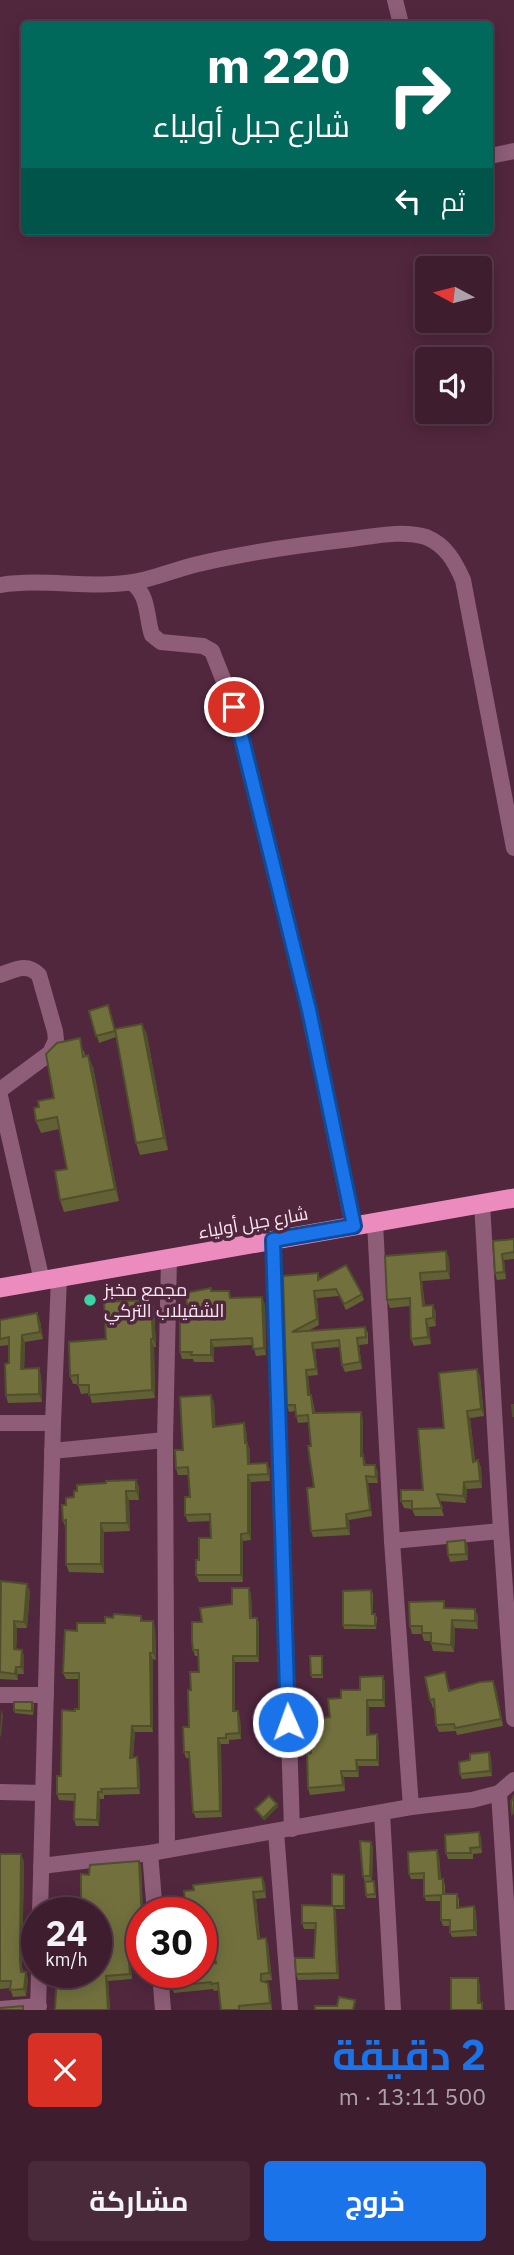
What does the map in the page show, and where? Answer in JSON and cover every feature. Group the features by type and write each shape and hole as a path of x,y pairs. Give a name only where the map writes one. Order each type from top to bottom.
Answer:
{"highway":[{"name":"شارع جبل أولياء","path":"0,1288 514,1198"}],"street":[{"path":"395,0 400,21"},
{"path":"493,155 514,151"},
{"path":"0,585 21,582 132,583 203,562 296,545 382,535 425,537 441,545 454,560 463,580 514,848"},
{"path":"132,583 140,588 152,635 161,642 203,646 212,651 234,707 309,1010 354,1226"},
{"path":"0,975 24,967 36,971 56,1040 50,1052 0,1093 50,1279 53,1423 40,1897"},
{"path":"482,1203 501,1531 509,1587 514,1719"},
{"path":"375,1223 392,1541 411,1807"},
{"path":"273,1240 290,2010"},
{"path":"167,1850 165,1440 169,1259"},
{"path":"0,1423 53,1423"},
{"path":"52,1451 165,1440"},
{"path":"392,1541 501,1531"},
{"path":"0,1695 46,1695"},
{"path":"41,1866 150,1853 411,1807 472,1800 499,1793 514,1780"},
{"path":"0,1792 43,1793"},
{"path":"499,1793 513,2010"},
{"path":"382,1813 393,2010"},
{"path":"150,1853 154,1897"},
{"path":"0,2008 39,2008 39,1988"},
{"path":"161,1988 163,2010"}],"building":[{"path":"108,1005 115,1031 96,1036 89,1011"},
{"path":"142,1024 164,1138 136,1143 115,1029"},
{"path":"80,1038 83,1057 88,1055 115,1189 60,1200 55,1171 67,1169 57,1117 36,1121 34,1108 39,1107 38,1101 54,1098 46,1054 57,1043"},
{"path":"514,1239 514,1252 502,1254 504,1272 495,1273 493,1241"},
{"path":"446,1251 447,1271 420,1273 423,1306 433,1305 433,1318 426,1319 428,1337 411,1339 410,1298 387,1300 385,1256"},
{"path":"346,1265 362,1294 344,1304 336,1289 314,1291 317,1319 292,1332 365,1327 366,1337 357,1338 360,1362 342,1365 339,1340 312,1343 316,1369 306,1370 313,1413 361,1412 361,1456 363,1455 364,1465 375,1465 376,1477 366,1476 370,1510 346,1514 347,1528 311,1531 307,1488 314,1487 308,1446 311,1446 308,1415 296,1416 295,1405 287,1405 283,1276 318,1273 318,1280"},
{"path":"211,1288 211,1291 229,1291 230,1298 262,1297 264,1348 253,1349 252,1338 211,1340 211,1355 180,1352 180,1320 190,1320 185,1293"},
{"path":"151,1300 152,1390 89,1395 89,1385 78,1385 78,1375 70,1376 69,1342 106,1339 104,1302"},
{"path":"37,1313 40,1332 22,1335 21,1369 39,1368 39,1394 6,1395 5,1364 9,1363 9,1337 0,1339 0,1320"},
{"path":"477,1369 481,1409 467,1411 473,1462 478,1460 480,1481 464,1482 463,1496 437,1494 442,1508 412,1509 412,1501 401,1501 401,1490 423,1490 418,1429 444,1428 439,1373"},
{"path":"211,1395 213,1427 244,1423 248,1464 267,1463 268,1474 248,1475 248,1533 241,1534 241,1575 196,1575 199,1538 211,1538 210,1514 185,1515 185,1497 190,1497 188,1467 176,1468 175,1450 183,1450 180,1397"},
{"path":"136,1480 136,1491 126,1491 127,1523 101,1523 101,1564 66,1564 66,1520 63,1521 62,1505 66,1505 66,1498 74,1497 77,1485"},
{"path":"465,1540 466,1554 448,1555 447,1542"},
{"path":"1,1581 27,1584 24,1622 14,1621 14,1649 22,1650 21,1667 16,1667 15,1674 0,1672"},
{"path":"232,1588 249,1588 250,1618 257,1618 257,1656 233,1656 233,1711 238,1711 239,1733 218,1738 220,1811 193,1812 189,1752 184,1752 183,1727 189,1727 190,1672 199,1672 198,1650 193,1650 192,1622 202,1622 200,1608 232,1604"},
{"path":"371,1590 375,1626 343,1625 343,1591"},
{"path":"444,1601 444,1608 475,1609 475,1621 452,1620 451,1645 431,1643 431,1633 422,1633 422,1626 410,1626 409,1602"},
{"path":"114,1614 141,1616 141,1621 153,1621 153,1653 150,1653 151,1726 132,1726 130,1758 137,1757 138,1788 101,1789 102,1792 98,1792 97,1820 74,1819 75,1794 57,1794 57,1776 61,1776 62,1710 79,1709 79,1673 63,1673 65,1630 77,1631 77,1623 105,1623 105,1617 113,1618"},
{"path":"310,1656 322,1656 322,1675 311,1675"},
{"path":"445,1672 449,1691 493,1681 501,1719 455,1728 454,1724 436,1725 434,1699 430,1700 425,1677"},
{"path":"383,1676 383,1700 367,1700 367,1735 377,1734 377,1760 356,1760 357,1771 341,1771 343,1785 308,1788 307,1754 311,1753 310,1744 316,1744 314,1727 321,1727 320,1718 330,1717 328,1699 341,1698 341,1690 360,1690 360,1677"},
{"path":"14,1702 32,1702 32,1711 14,1710"},
{"path":"489,1752 490,1771 460,1774 459,1762 470,1760 470,1754"},
{"path":"514,1795 514,1813 512,1814 511,1802"},
{"path":"269,1796 277,1804 263,1818 255,1809"},
{"path":"479,1832 480,1847 470,1848 471,1853 446,1853 445,1835"},
{"path":"360,1841 371,1842 370,1876 363,1876"},
{"path":"437,1850 443,1894 457,1894 457,1908 474,1906 474,1930 450,1932 450,1920 441,1920 441,1895 424,1896 424,1873 409,1874 408,1852"},
{"path":"0,1854 21,1854 20,1960 21,1988 24,1989 10,1990 11,1981 0,1981"},
{"path":"139,1861 141,1897 126,1897 126,1974 112,1976 112,1897 81,1897 81,1874 89,1875 90,1865"},
{"path":"332,1874 344,1875 344,1906 332,1906"},
{"path":"262,1877 264,1891 253,1892 258,1939 266,1938 269,1973 261,1974 261,1981 268,1983 270,2003 239,2006 239,2010 221,2010 217,1983 217,1897 185,1897 184,1891 194,1890 193,1885"},
{"path":"374,1881 375,1894 366,1895 365,1882"},
{"path":"302,1905 334,1906 337,1973 296,1974 295,1958 314,1958 316,1923 302,1923"},
{"path":"451,1978 478,1978 478,2003 482,2003 482,2010 451,2010"},
{"path":"56,1988 107,1988 108,2010 55,2010"},
{"path":"339,1997 355,2000 353,2010 315,2010 315,2006 337,2006"},
{"path":"23,2006 23,2010 0,2010 0,2008"}],"place":[{"name":"مجمع مخبز الشقيلاب التركي","path":"90,1300"}],"route":[{"path":"234,707 309,1010 354,1226 273,1240 288,1722"}]}
